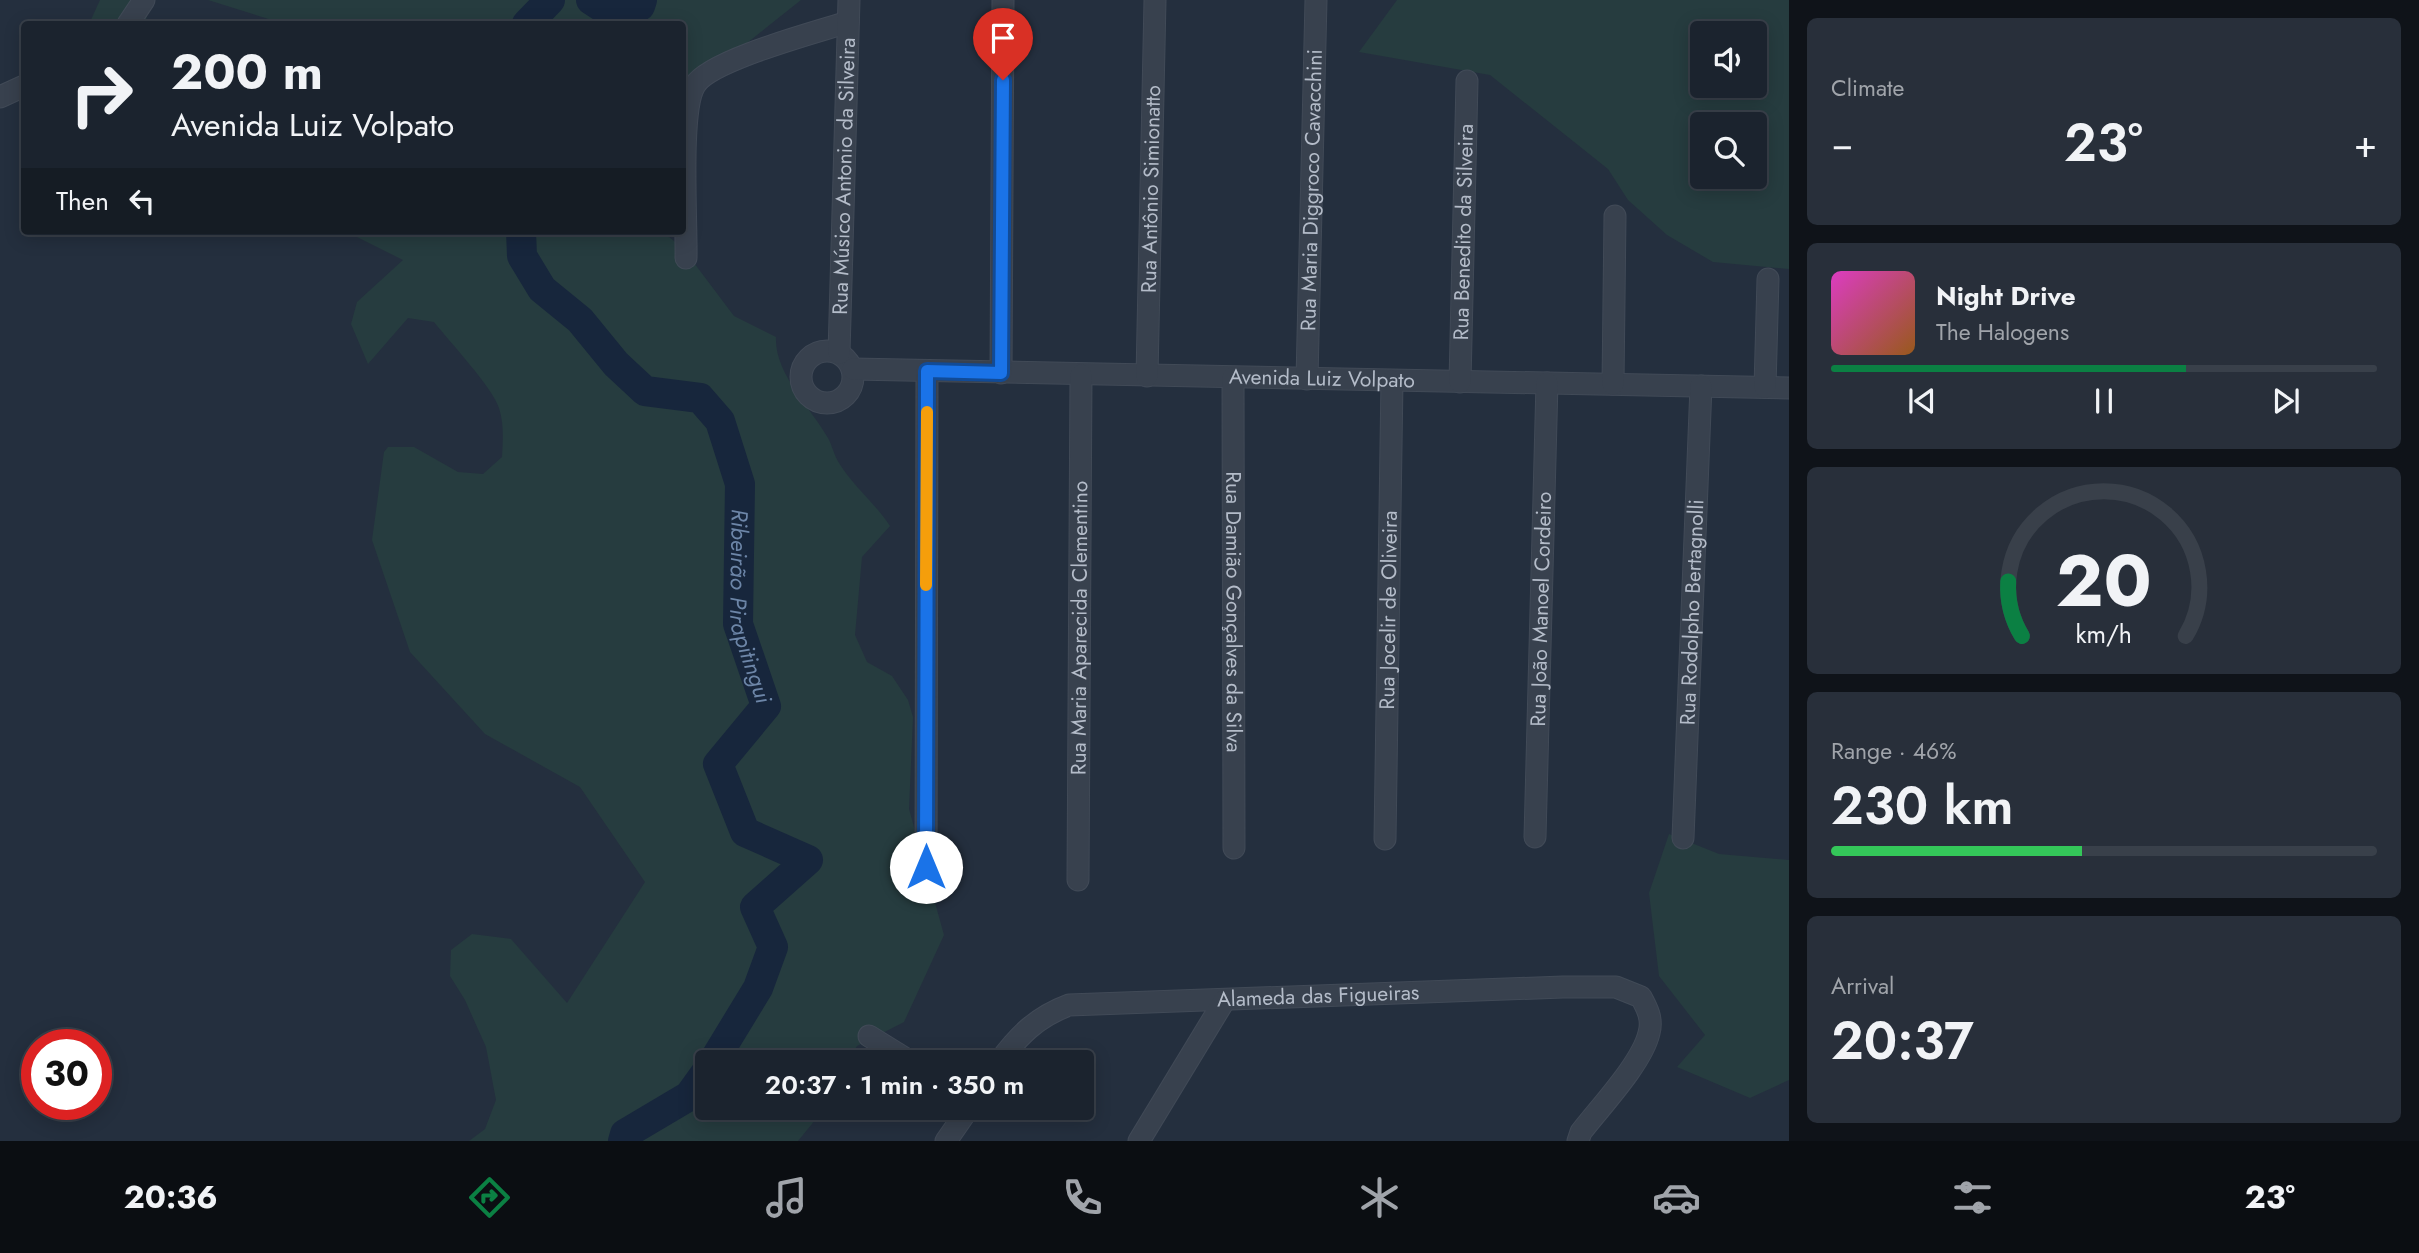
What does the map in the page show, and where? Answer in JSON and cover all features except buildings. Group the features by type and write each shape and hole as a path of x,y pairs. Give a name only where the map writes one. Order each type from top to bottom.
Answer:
{"street":[{"path":"130,21 144,0"},
{"name":"Rua Músico Antonio da Silveira","path":"839,353 849,0"},
{"path":"1001,373 1003,0"},
{"name":"Rua Antônio Simionatto","path":"1147,376 1155,0"},
{"name":"Rua Maria Diggroco Cavacchini","path":"1307,379 1316,0"},
{"path":"687,258 687,126 690,97 696,83 711,71 739,59 848,22"},
{"name":"Rua Benedito da Silveira","path":"1460,382 1467,81"},
{"path":"0,97 21,87"},
{"path":"1613,384 1615,216"},
{"path":"1765,387 1768,279"},
{"path":"819,352 839,353 853,369 853,382 843,398 824,403 806,393 801,374 810,357 819,352"},
{"name":"Avenida Luiz Volpato","path":"853,369 1789,388"},
{"path":"926,867 927,371"},
{"name":"Rua Maria Aparecida Clementino","path":"1078,880 1081,375"},
{"name":"Rua Damião Gonçalves da Silva","path":"1233,378 1234,849"},
{"name":"Rua Jocelir de Oliveira","path":"1385,839 1392,381"},
{"name":"Rua João Manoel Cordeiro","path":"1535,837 1547,383"},
{"name":"Rua Rodolpho Bertagnolli","path":"1683,838 1700,386"},
{"name":"Alameda das Figueiras","path":"1008,1050 1019,1035 1045,1014 1069,1006 1563,987 1616,988 1641,997 1650,1013 1650,1033 1639,1055 1581,1132 1578,1141"},
{"path":"1139,1141 1224,1001"},
{"path":"869,1037 891,1050"},
{"path":"946,1141 961,1120"}],"green space":[{"path":"100,0 151,0 146,21 90,21"},
{"path":"208,0 801,0 686,92 686,21 275,21"},
{"path":"1397,0 1789,0 1789,269 1713,262 1667,235 1628,200 1608,169 1490,75 1359,52"},
{"path":"355,235 666,235 682,247 734,316 776,337 777,350 787,377 828,438 839,463 890,526 862,557 855,635 867,662 892,676 908,700 913,717 909,809 944,935 904,1022 857,1046 854,1050 695,1050 695,1120 815,1120 798,1141 469,1141 485,1129 496,1100 486,1047 465,1000 450,976 451,950 472,934 511,939 567,1003 645,882 580,787 485,734 410,652 372,540 384,452 388,447 414,447 458,472 483,474 502,457 503,438 502,420 495,399 434,322 408,318 368,364 351,324 357,302 403,260"},
{"path":"1669,834 1719,854 1789,860 1789,1080 1750,1098 1677,1067 1705,1035 1659,976 1649,893"}],"waterway":[{"name":"Ribeirão Pirapitingui","path":"530,21 550,0"},
{"name":"Ribeirão Pirapitingui","path":"591,0 611,13 640,6 642,0"},
{"name":"Ribeirão Pirapitingui","path":"521,235 522,256 542,289 580,320 616,364 645,391 700,398 720,421 740,484 738,624 766,706 718,764 745,832 808,860 755,907 773,947 758,988 720,1050"},
{"name":"Ribeirão Pirapitingui","path":"623,1141 625,1134 689,1096 695,1088"}],"slow traffic":[{"path":"926,585 927,412"}],"route":[{"path":"926,867 927,371 1001,373 1003,80"}]}
